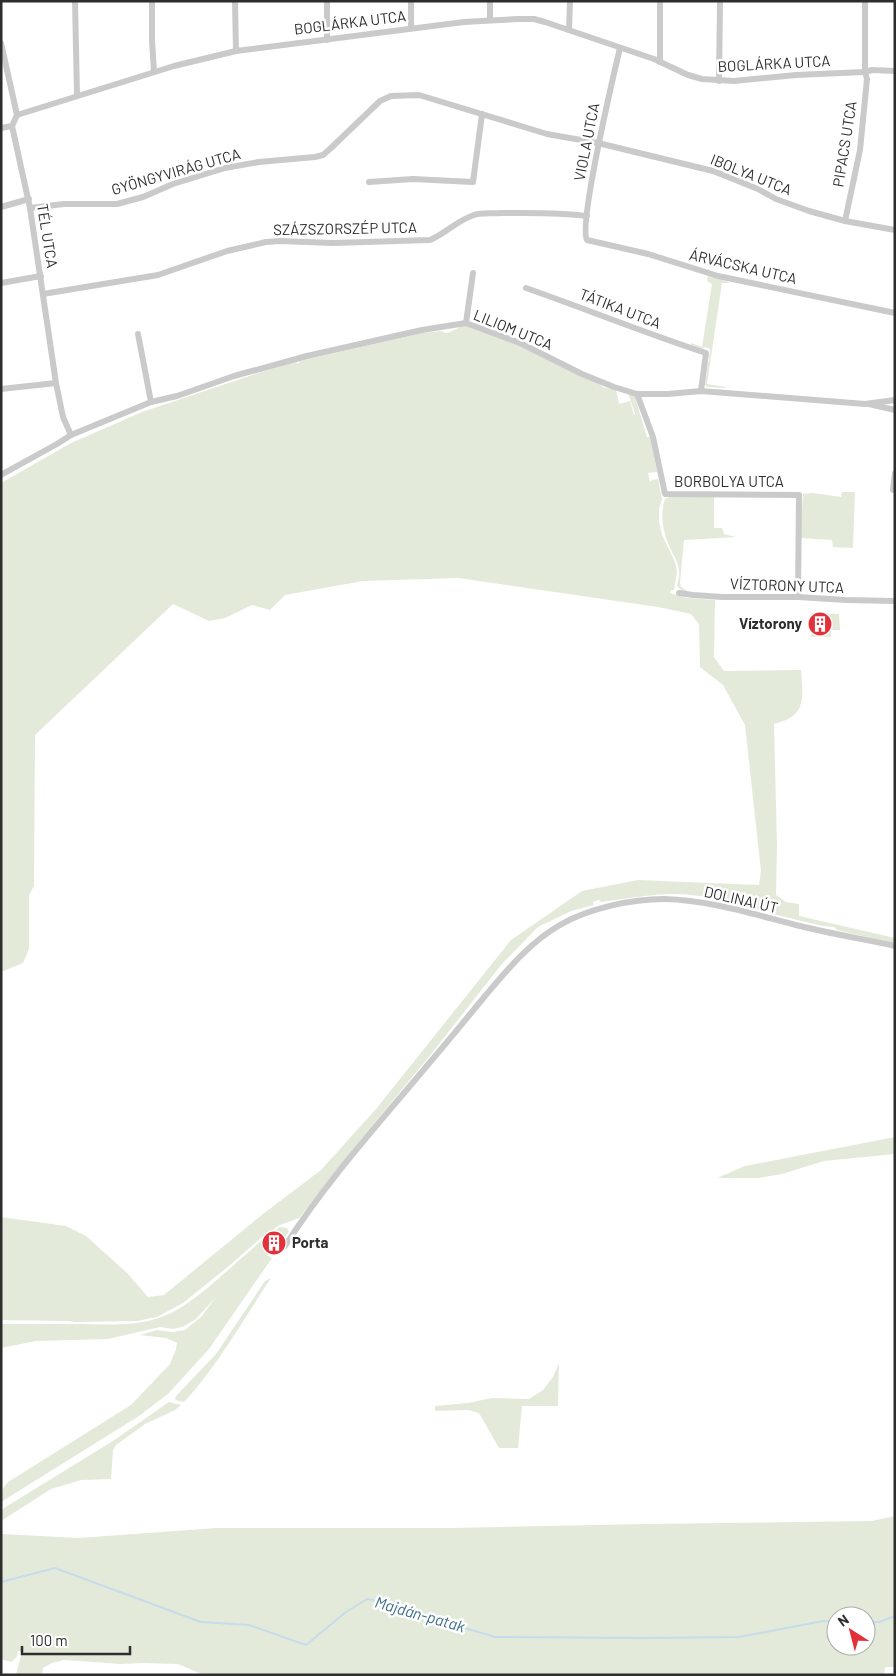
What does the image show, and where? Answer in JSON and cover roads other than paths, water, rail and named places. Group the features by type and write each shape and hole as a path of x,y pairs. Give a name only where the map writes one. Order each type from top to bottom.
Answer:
{"street":[{"path":"75,1 77,96"},
{"path":"152,1 154,72"},
{"path":"235,1 236,51"},
{"path":"327,1 327,40"},
{"path":"411,1 411,28"},
{"path":"490,1 490,20"},
{"path":"569,30 570,1"},
{"path":"660,1 660,62"},
{"path":"719,81 720,1"},
{"name":"PIPACS UTCA","path":"845,220 860,150 867,79 865,72 865,1"},
{"name":"BOGLÁRKA UTCA","path":"17,115 154,72 236,51 411,28 490,20 534,19 660,62 688,75 719,81 872,70 895,71"},
{"path":"1,43 17,115 12,126 1,128"},
{"name":"VIOLA UTCA","path":"587,240 585,234 586,216 598,143 620,48"},
{"name":"GYÖNGYVIRÁG UTCA","path":"30,208 64,204 118,204 225,168 258,162 316,157 331,148 380,101 391,96 419,95 547,134 598,143"},
{"path":"369,182 412,179 473,182 482,114"},
{"name":"TÉL UTCA","path":"12,126 30,208 56,383 63,417 71,435"},
{"name":"IBOLYA UTCA","path":"598,143 713,171 758,189 776,199 809,211 895,230"},
{"path":"1,207 28,199"},
{"name":"SZÁZSZORSZÉP UTCA","path":"44,294 151,277 227,251 266,242 333,243 430,240 441,235 464,219 478,214 558,212 586,216"},
{"name":"ÁRVÁCSKA UTCA","path":"587,240 648,254 718,276 895,313"},
{"path":"466,322 473,273"},
{"path":"1,283 41,276"},
{"name":"TÁTIKA UTCA","path":"526,288 586,309 650,335 706,353 701,391"},
{"name":"LILIOM UTCA","path":"1,475 71,435 151,402 178,396 234,376 307,356 466,322 520,343 582,374 637,394 701,391 865,404 895,400"},
{"path":"138,334 151,402"},
{"path":"1,389 56,383"},
{"name":"BORBOLYA UTCA","path":"637,394 653,437 665,494 799,495 798,597"},
{"path":"865,404 895,410"},
{"path":"894,490 895,474"},
{"name":"VÍZTORONY UTCA","path":"680,593 693,595 895,601"},
{"name":"DOLINAI ÚT","path":"285,1246 298,1225 334,1178 496,984 523,954 544,935 560,925 598,909 624,903 663,899 717,906 815,930 895,946"}],"waterway":[{"name":"Majdán-patak","path":"1,1582 55,1568 201,1622 249,1625 306,1645 346,1612 367,1599 392,1604 495,1637 739,1637 826,1621"},
{"name":"Majdán-patak","path":"876,1622 895,1616"}],"place":[{"name":"Víztorony","path":"820,624"},
{"name":"Porta","path":"274,1243"}]}
